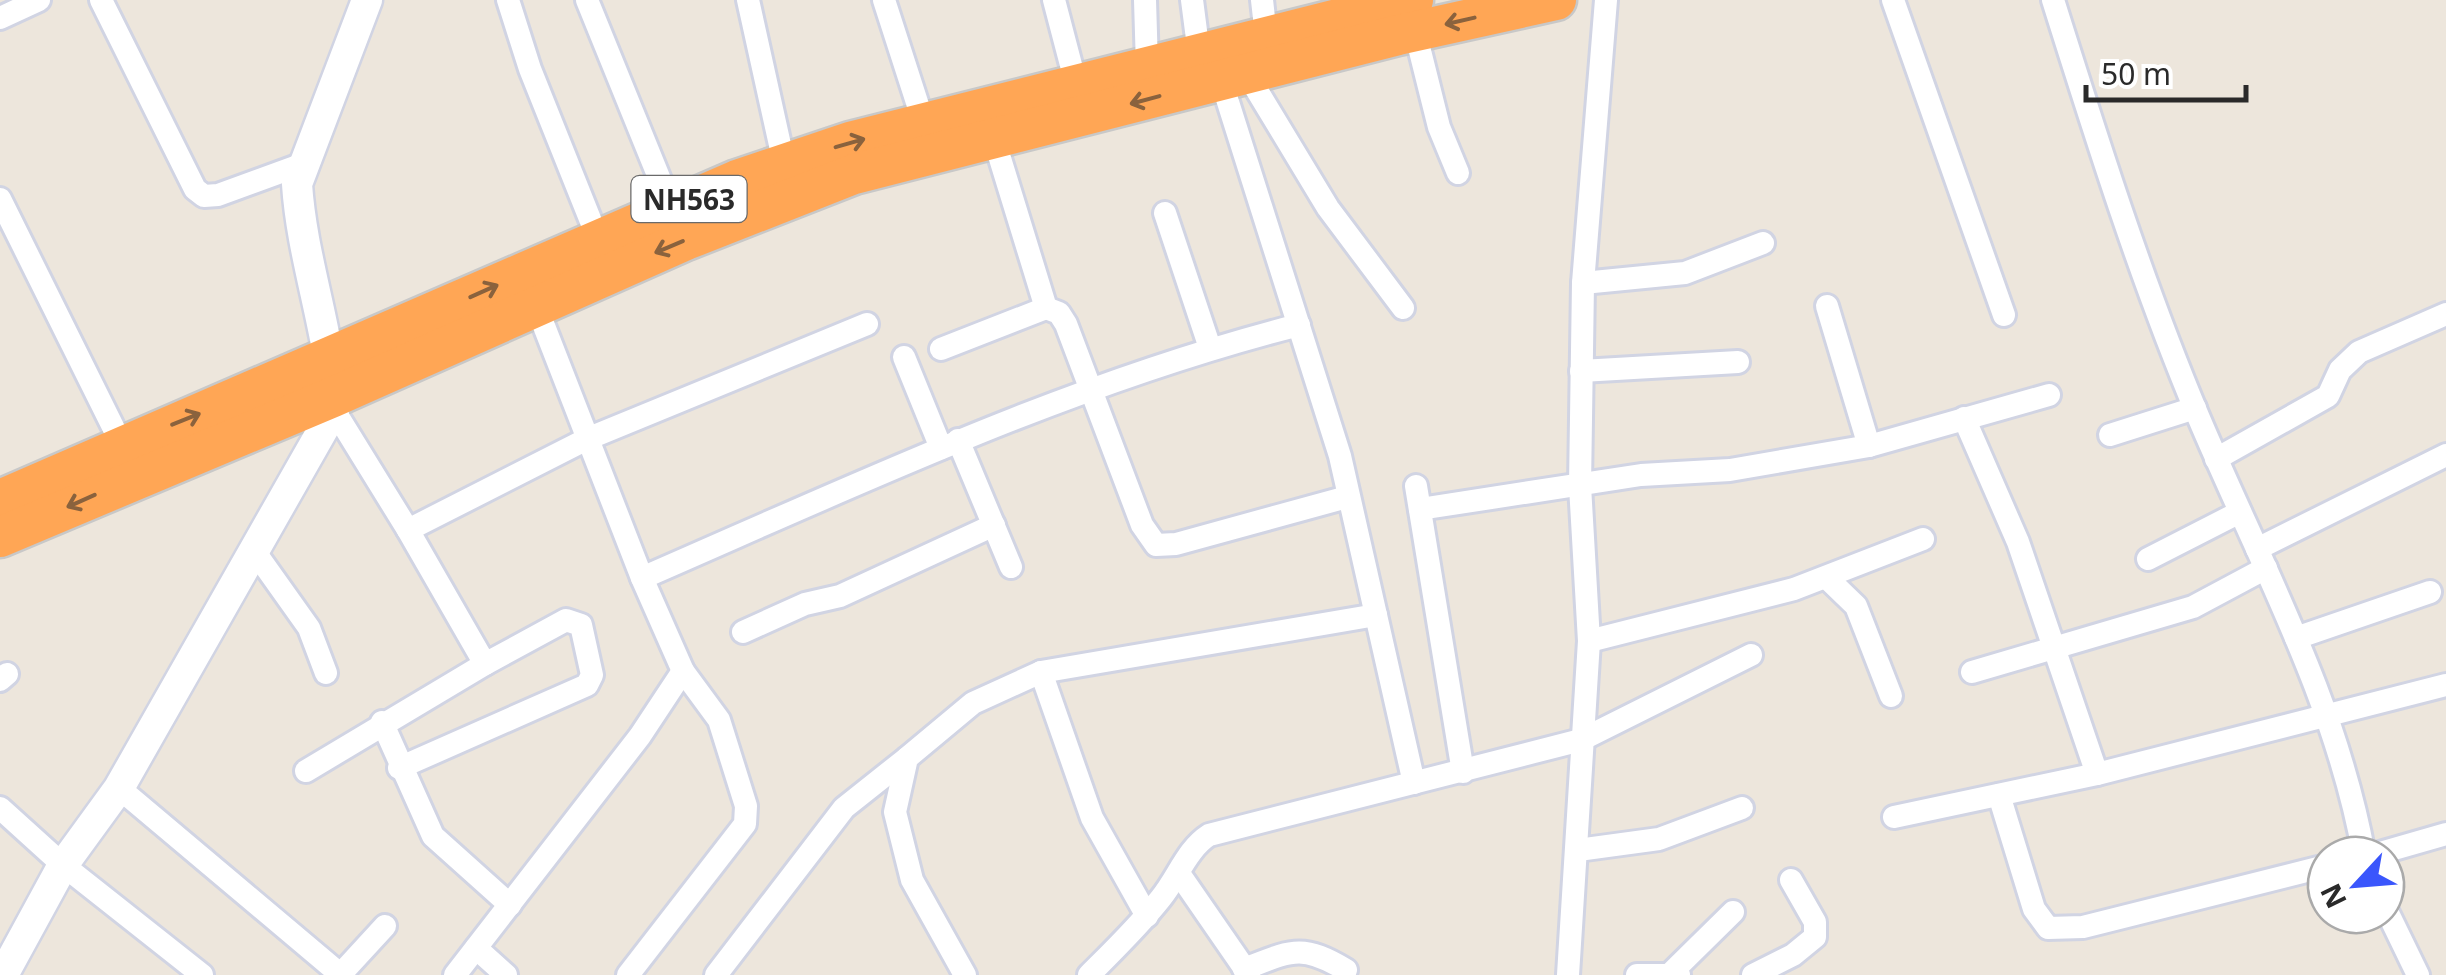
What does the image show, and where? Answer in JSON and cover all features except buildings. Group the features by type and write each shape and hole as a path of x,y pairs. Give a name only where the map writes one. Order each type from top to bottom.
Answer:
{"highway":[{"name":"NH563","path":"1223,70 1264,18 1414,16 1556,0"},
{"name":"NH563","path":"0,537 332,389 537,308 786,199 854,174 994,139 1414,16"},
{"name":"NH563","path":"0,500 122,445 332,389 598,240 784,163 1147,66 1223,70"}],"street":[{"path":"0,18 39,0"},
{"path":"101,0 195,190 204,196 218,195 303,164"},
{"path":"367,0 296,184 298,214 332,389 485,664"},
{"path":"508,0 530,69 598,240"},
{"path":"588,0 671,207"},
{"path":"748,0 784,163"},
{"path":"884,0 924,124"},
{"path":"1054,0 1076,84"},
{"path":"1145,0 1147,66"},
{"path":"1192,0 1223,70 1340,456 1414,784"},
{"path":"1568,975 1589,642 1580,486 1583,283 1606,0"},
{"path":"1893,0 2004,314"},
{"path":"2053,0 2114,190 2195,408 2328,718 2360,835"},
{"path":"1414,16 1438,127 1458,173"},
{"path":"1223,70 1404,308"},
{"path":"994,139 1046,308"},
{"path":"0,200 6,228 122,445"},
{"path":"1165,213 1210,348"},
{"path":"1583,283 1684,274 1763,243"},
{"path":"1826,306 1869,446"},
{"path":"537,308 642,578 683,672 719,720 746,806 744,824 628,975"},
{"path":"940,350 1046,308 1058,313 1066,324 1142,525 1156,545 1176,544 1347,497"},
{"path":"2216,459 2328,396 2340,370 2358,352 2446,314"},
{"path":"408,530 588,439 866,324"},
{"path":"642,578 950,444 1210,348 1299,325"},
{"path":"904,357 994,525 1011,567"},
{"path":"1580,371 1738,362"},
{"path":"3,975 63,865 119,788 255,552 332,389"},
{"path":"1464,772 1418,498 1580,486 1641,474 1730,470 1869,446 2049,394"},
{"path":"2110,435 2195,408"},
{"path":"1964,418 2018,542 2097,774"},
{"path":"1972,672 2192,607 2262,558 2446,456"},
{"path":"2148,559 2240,512"},
{"path":"743,632 805,604 840,596 994,525"},
{"path":"1589,642 1827,578 1922,539"},
{"path":"255,552 309,628 326,673"},
{"path":"1827,578 1856,606 1890,696"},
{"path":"2296,638 2430,592"},
{"path":"716,975 844,808 973,703 1041,672 1376,615"},
{"path":"306,772 382,722 566,620 581,625 592,676 587,684 399,768"},
{"path":"1089,975 1148,916 1180,875 1194,845 1210,835 1581,740 1751,655"},
{"path":"455,975 640,736 683,672"},
{"path":"1041,672 1092,818 1148,916"},
{"path":"1894,817 2097,774 2446,685"},
{"path":"382,722 432,836 510,904"},
{"path":"907,758 895,812 912,880 965,975"},
{"path":"119,788 340,975 385,926"},
{"path":"1999,795 2034,909 2048,928 2082,928 2306,871"},
{"path":"0,808 63,865 202,975"},
{"path":"1578,850 1640,844 1742,808"},
{"path":"2406,846 2446,834"},
{"path":"1180,875 1246,972 1303,950 1315,952 1346,970"},
{"path":"1753,975 1793,955 1815,937 1815,922 1791,880"},
{"path":"1637,975 1675,974 1733,912"},
{"path":"2399,935 2418,975"},
{"path":"476,948 506,975"}]}
